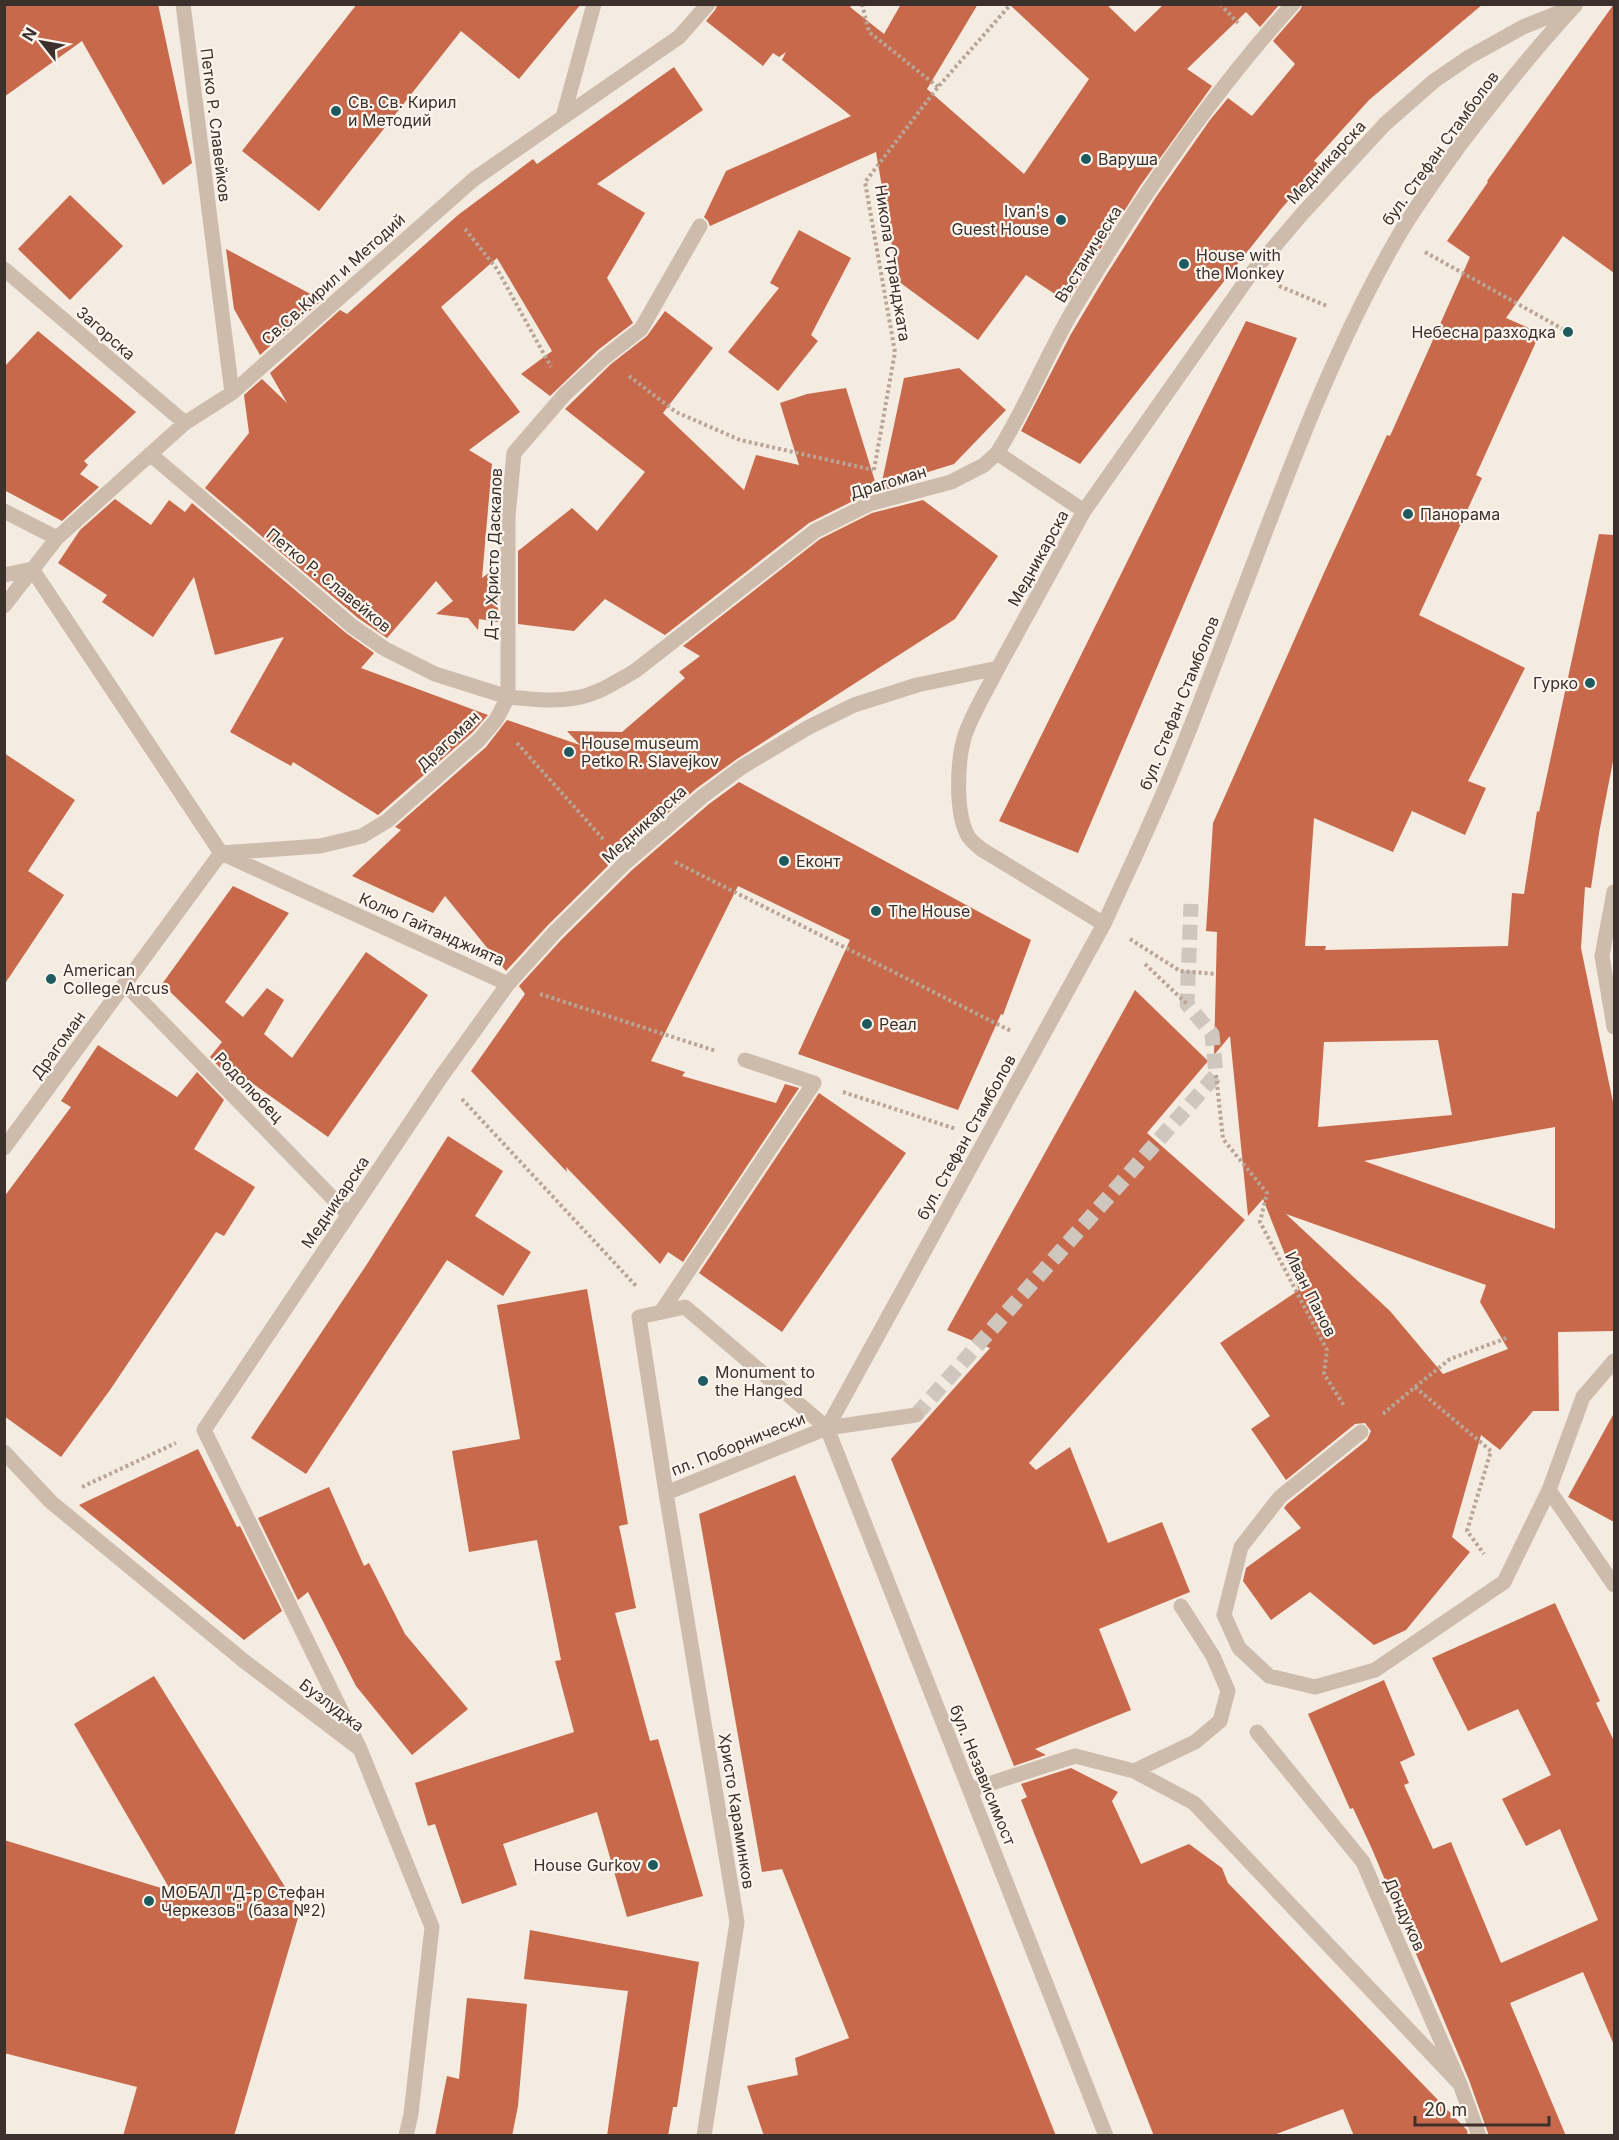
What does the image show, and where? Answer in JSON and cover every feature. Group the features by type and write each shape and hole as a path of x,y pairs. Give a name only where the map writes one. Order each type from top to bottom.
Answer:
{"street":[{"name":"Петко Р. Славейков","path":"183,4 232,393"},
{"path":"563,117 594,4"},
{"name":"Св.Св.Кирил и Методий","path":"4,606 57,538 185,423 232,393 474,179 679,37 708,4"},
{"name":"Въстаническа","path":"997,453 1036,384 1070,315 1109,252 1225,84 1293,4"},
{"name":"бул. Стефан Стамболов","path":"827,1428 1104,924 1180,752 1285,481 1356,317 1398,237 1434,181 1494,100 1575,5"},
{"name":"Медникарска","path":"204,1430 441,1077 508,984 555,932 625,863 703,796 742,767 809,727 854,705 917,685 998,668 1084,511 1250,275 1385,124 1434,81 1469,57 1523,27 1575,5"},
{"name":"Д-р Христо Даскалов","path":"508,697 508,517 514,453 565,394 605,357 641,329 700,226"},
{"name":"Загорска","path":"4,269 185,423"},
{"path":"997,453 1084,511"},
{"name":"Драгоман","path":"4,1148 220,853 320,846 362,836 387,821 479,740 496,720 508,697 545,700 576,698 605,688 635,670 815,531 869,504 951,482 984,465 997,453"},
{"name":"Петко Р. Славейков","path":"150,454 352,626 385,649 435,674 508,697"},
{"path":"4,511 57,538"},
{"path":"4,575 32,568 220,853"},
{"path":"998,668 964,736 961,753 959,787 962,818 969,837 981,849 1104,924"},
{"name":"Колю Гайтанджията","path":"220,853 508,984"},
{"path":"1614,892 1602,956 1614,1027"},
{"name":"Родолюбец","path":"125,984 348,1214"},
{"path":"661,1312 814,1083 745,1060"},
{"name":"пл. Поборнически","path":"685,1307 827,1428 666,1492 639,1317 661,1312 685,1307"},
{"path":"1361,1432 1280,1497 1241,1547 1224,1615 1239,1648 1269,1676 1315,1687 1375,1670 1504,1582 1549,1490 1583,1397 1614,1361"},
{"path":"827,1428 916,1415"},
{"name":"бул. Независимост","path":"827,1428 1106,2136"},
{"path":"204,1430 360,1749"},
{"name":"Бузлуджа","path":"4,1452 51,1502 244,1661 360,1749 432,1927 411,2114 406,2136"},
{"path":"1549,1490 1614,1585"},
{"name":"Христо Караминков","path":"666,1492 737,1922 704,2136"},
{"path":"1134,1771 1196,1742 1220,1721 1228,1691 1213,1656 1181,1606"},
{"name":"Дондуков","path":"1257,1732 1363,1862 1460,2084 1479,2136"},
{"path":"970,1790 1075,1756 1134,1771 1194,1803 1460,2084"}],"path":[{"path":"862,4 869,32 938,87"},
{"name":"Никола Странджата","path":"869,504 895,352 865,182 938,87 1011,4"},
{"path":"445,204 497,269 565,394"},
{"path":"1398,237 1568,332"},
{"path":"1250,275 1356,317"},
{"path":"605,357 676,412 740,440 874,470"},
{"path":"496,720 625,863"},
{"path":"645,847 1038,1044"},
{"path":"1104,924 1180,971 1216,974"},
{"path":"1145,964 1186,1004"},
{"name":"Колю Гайтанджията","path":"508,984 745,1060"},
{"name":"Иван Панов","path":"1216,1075 1223,1139 1267,1193 1260,1222 1326,1350 1324,1374 1361,1432"},
{"path":"441,1077 661,1312"},
{"path":"814,1083 986,1139"},
{"path":"1361,1432 1449,1359 1507,1338"},
{"path":"1415,1387 1491,1451 1467,1531 1504,1582"},
{"path":"51,1502 204,1430"}],"building":[{"path":"4,4 158,4 192,163 163,185 82,41 4,97"},
{"name":"Св. Св. Кирил и Методий","path":"357,4 581,4 519,79 461,31 319,211 242,151"},
{"path":"718,4 854,4 850,7 884,34 901,4 978,4 927,89 1024,174 1089,79 1009,4 1106,4 1135,32 1164,4 1280,4 1260,27 1246,12 1187,69 1212,86 1140,186 1067,302 1026,275 978,340 898,281 876,152 710,226 704,217 726,171 851,116 782,60 786,52 779,57 773,53 763,66 706,21"},
{"path":"1303,4 1483,4 1369,100 1314,161 1320,165 1281,209 1080,464 1021,431 1071,334 1105,277 1156,197 1210,120 1228,98 1252,116 1295,64 1273,41"},
{"path":"1614,4 1614,273 1563,236 1506,318 1540,333 1476,475 1482,478 1419,615 1525,668 1468,781 1486,788 1465,835 1412,811 1393,852 1314,818 1305,946 1326,946 1325,950 1508,946 1512,893 1524,894 1537,811 1539,812 1599,534 1614,535 1614,756 1591,888 1585,887 1581,948 1614,1107 1614,1331 1558,1332 1559,1411 1533,1411 1500,1450 1481,1435 1452,1537 1470,1552 1406,1630 1374,1645 1310,1592 1271,1620 1243,1581 1246,1568 1301,1528 1284,1508 1287,1504 1367,1440 1371,1431 1365,1423 1355,1424 1286,1480 1251,1429 1270,1416 1220,1343 1299,1290 1263,1199 1248,1216 1230,1036 1214,1055 1217,932 1206,931 1213,823 1323,575 1387,435 1390,436 1470,257 1447,241 1487,181","holes":["1438,1040 1452,1115 1318,1127 1324,1042","1555,1127 1555,1229 1364,1161","1286,1214 1486,1285 1480,1302 1508,1349 1443,1374 1390,1311"]},
{"path":"674,67 703,110 597,184 645,213 607,278 633,323 598,350 550,396 521,374 552,351 497,258 441,307 520,412 469,450 492,464 482,578 498,566 498,622 479,619 478,630 468,618 436,614 453,601 436,581 387,638 358,618 205,488 249,433 244,395 262,379 287,403 270,373 340,310 347,314 458,215 533,159 537,164"},
{"path":"70,195 123,246 70,300 18,249"},
{"path":"799,230 851,258 811,335 818,341 778,391 728,352 779,288 770,283"},
{"path":"226,249 322,300 260,355 234,309"},
{"path":"665,311 713,348 663,413 744,490 756,455 799,465 780,403 807,394 846,388 878,491 865,495 809,523 665,635 605,599 574,631 518,624 518,551 572,508 597,531 645,472 565,409 611,364 647,336"},
{"path":"1246,321 1297,338 1078,853 999,821"},
{"path":"38,331 136,412 84,461 88,465 80,474 99,487 62,521 4,490 4,367"},
{"path":"959,368 1006,410 954,464 899,481 903,485 880,491 904,378"},
{"path":"115,499 151,525 169,500 185,512 192,503 346,633 374,653 361,668 488,715 472,733 378,815 293,762 291,766 230,732 284,637 215,655 194,577 153,637 102,602 107,595 58,563 80,530"},
{"path":"923,500 998,556 955,619 737,759 697,788 618,856 548,925 506,971 445,896 433,913 352,876 401,830 395,827 486,747 507,720 580,745 567,731 622,732 685,678 679,672 700,656 683,646 820,539 872,513"},
{"path":"4,753 75,800 28,871 64,895 4,985"},
{"path":"739,782 1031,940 1003,1015 1001,1014 958,1110 798,1054 850,940 738,886 651,1061 685,1072 682,1076 776,1103 785,1084 799,1088 683,1262 668,1252 660,1264 566,1167 567,1172 471,1071 525,994 519,986 562,939 632,870 709,804"},
{"path":"233,886 289,913 225,1002 243,1017 267,988 284,1000 264,1034 292,1058 366,952 428,995 328,1137 239,1074 234,1083 210,1057 222,1042 162,984"},
{"path":"1135,990 1208,1061 1147,1133 1245,1220 1029,1463 1036,1470 1070,1447 1108,1543 1162,1522 1190,1592 1099,1629 1131,1710 1035,1749 1046,1755 1014,1766 891,1459 990,1348 947,1330"},
{"path":"98,1045 177,1097 197,1072 224,1100 194,1149 255,1187 224,1236 216,1232 110,1390 61,1457 4,1416 4,1197 71,1107 61,1101"},
{"path":"819,1093 906,1153 782,1332 699,1273"},
{"path":"448,1136 503,1171 475,1216 531,1252 503,1296 447,1260 306,1474 251,1438 367,1264"},
{"path":"587,1289 628,1524 619,1526 636,1608 615,1613 650,1741 658,1739 703,1896 627,1917 597,1812 503,1844 517,1885 462,1904 435,1824 428,1826 415,1783 574,1732 555,1661 561,1660 537,1540 469,1552 452,1451 520,1439 497,1305"},
{"path":"1614,1413 1614,1522 1568,1497"},
{"path":"198,1449 237,1527 240,1526 282,1611 244,1640 79,1505"},
{"path":"795,1475 1056,2136 764,2136 747,2086 798,2075 795,2058 849,2038 782,1869 762,1872 699,1514"},
{"path":"329,1487 364,1566 369,1563 405,1634 468,1709 412,1755 356,1686 308,1592 298,1600 258,1518"},
{"path":"1555,1603 1600,1701 1596,1703 1614,1741 1614,2045 1583,1972 1510,2003 1566,2136 1489,2136 1469,2080 1372,1849 1353,1808 1350,1809 1308,1714 1384,1680 1415,1755 1400,1762 1409,1783 1404,1785 1433,1849 1451,1842 1501,1963 1598,1920 1560,1829 1526,1846 1502,1799 1551,1775 1518,1709 1468,1731 1432,1658"},
{"name":"МОБАЛ \"Д-р Стефан Черкезов\" (база №2)","path":"154,1676 300,1911 234,2136 123,2136 137,2087 4,2053 4,1840 171,1891 74,1724"},
{"path":"1071,1768 1118,1792 1112,1801 1141,1864 1189,1844 1222,1868 1228,1883 1467,2130 1468,2136 1354,2136 1343,2109 1271,2136 1154,2136 1021,1800 1027,1797 1021,1784"},
{"path":"530,1930 699,1962 677,2107 673,2107 668,2136 607,2136 628,1991 524,1979"},
{"path":"467,1998 527,2004 518,2106 512,2136 435,2136 447,2076 459,2079"}],"tunnel":[{"path":"916,1415 1216,1075 1212,1034 1187,1004 1191,904"}],"place":[{"name":"Св. Св. Кирил и Методий","path":"336,111"},
{"name":"Варуша","path":"1086,159"},
{"name":"Ivan's Guest House","path":"1061,220"},
{"name":"House with the Monkey","path":"1184,264"},
{"name":"Небесна разходка","path":"1568,332"},
{"name":"Панорама","path":"1408,514"},
{"name":"Гурко","path":"1590,683"},
{"name":"House museum Petko R. Slavejkov","path":"569,752"},
{"name":"Еконт","path":"784,861"},
{"name":"The House","path":"876,911"},
{"name":"American College Arcus","path":"51,979"},
{"name":"Реал","path":"867,1024"},
{"name":"Monument to the Hanged","path":"703,1381"},
{"name":"House Gurkov","path":"653,1865"},
{"name":"МОБАЛ \"Д-р Стефан Черкезов\" (база №2)","path":"149,1901"}]}
